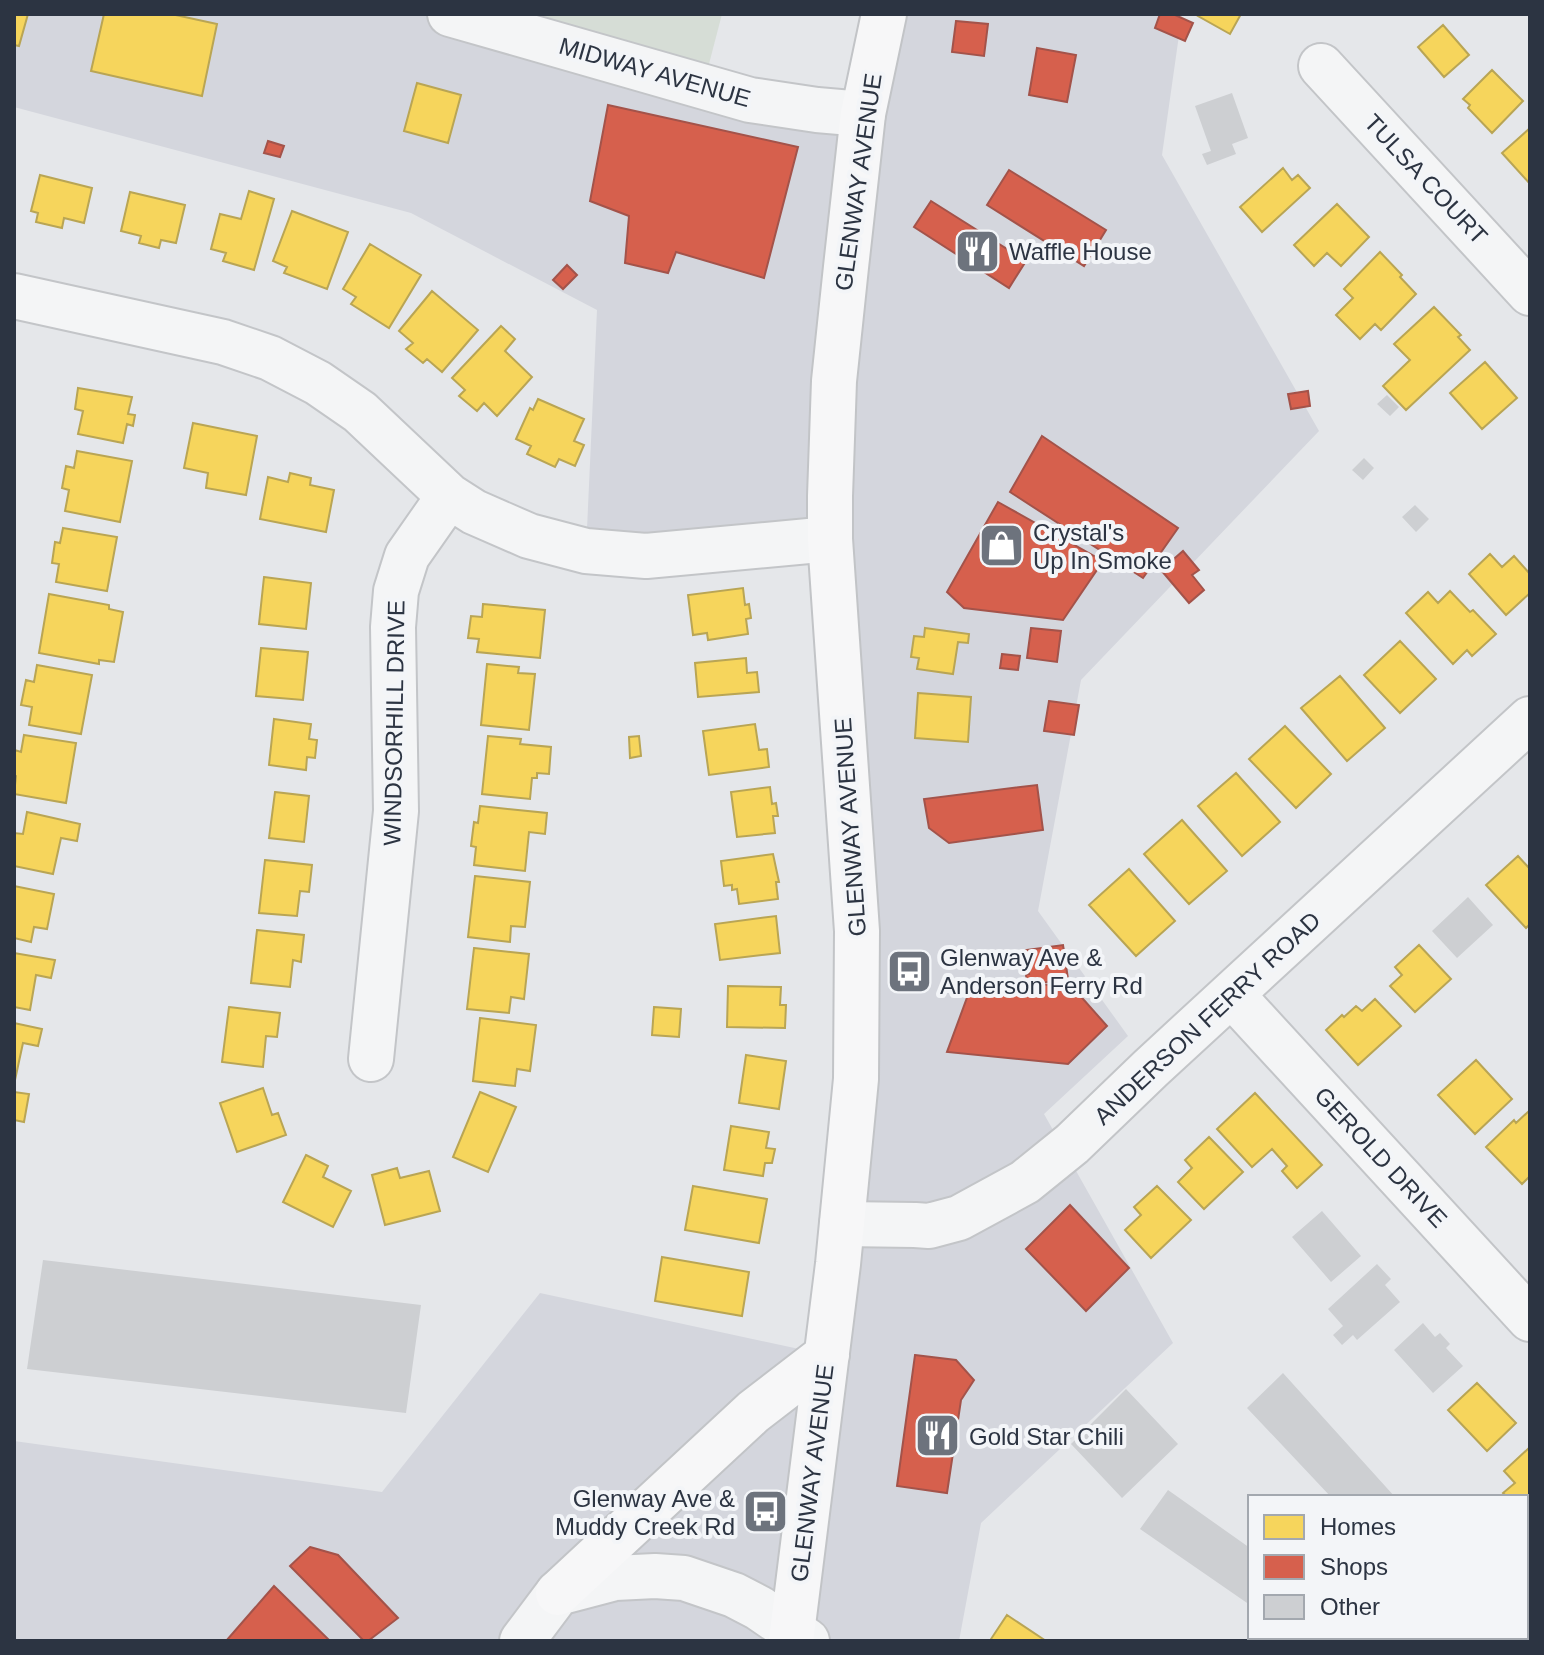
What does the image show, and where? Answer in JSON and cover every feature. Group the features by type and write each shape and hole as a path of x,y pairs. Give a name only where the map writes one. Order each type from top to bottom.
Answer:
{"main road":[{"name":"GLENWAY AVENUE","path":"797,1638 856,1079 857,931 830,539 834,381 863,114 884,14"},
{"path":"558,1593 753,1412 827,1355"}],"street":[{"name":"MIDWAY AVENUE","path":"450,14 750,100 863,114"},
{"name":"TULSA COURT","path":"1321,66 1530,293"},
{"path":"16,307 223,342 270,358 318,383 360,412 449,496 474,512 529,536 586,551 646,556 830,539"},
{"name":"WINDSORHILL DRIVE","path":"371,1059 396,811 393,627 396,591 407,556 449,496"},
{"name":"ANDERSON FERRY ROAD","path":"842,1224 929,1226 959,1218 1025,1182 1072,1144 1530,719"},
{"name":"GEROLD DRIVE","path":"1232,995 1530,1319"},
{"path":"522,1641 558,1593 615,1578 655,1576 684,1578 734,1595 759,1608 797,1638"}],"shaded area":[{"path":"14,14 450,14 863,114 884,14 1182,14 1162,155 1319,431 1081,680 1038,911 1128,1036 1044,1114 1173,1343 981,1523 959,1641 14,1641 14,1441 382,1492 540,1293 827,1355 856,1079 830,539 586,551 597,310 411,213 14,107"},
{"path":"450,14 722,14 703,87"}],"building: Homes":[{"path":"14,14 28,14 19,46 14,45"},
{"path":"104,14 171,14 217,24 202,96 91,71"},
{"path":"1241,14 1230,34 1198,16"},
{"path":"1443,25 1469,55 1444,77 1418,47"},
{"path":"1492,70 1523,101 1492,133 1463,99"},
{"path":"417,83 461,95 448,143 404,131"},
{"path":"1530,128 1530,184 1502,153"},
{"path":"1283,168 1292,180 1298,175 1310,188 1262,232 1240,207"},
{"path":"40,175 92,188 84,223 64,218 62,228 36,222 38,213 31,211"},
{"path":"249,191 274,199 254,270 223,261 226,253 211,249 220,214 241,219"},
{"path":"130,192 185,205 176,243 161,240 159,248 139,243 141,236 121,231"},
{"path":"1337,204 1369,237 1341,266 1327,253 1314,266 1294,245"},
{"path":"292,211 348,232 327,289 284,273 287,267 273,261"},
{"path":"370,244 421,275 389,328 351,304 356,297 343,289"},
{"path":"1380,252 1416,294 1381,330 1375,324 1360,339 1336,315 1353,298 1344,289"},
{"path":"432,291 478,330 442,372 427,359 423,363 406,349 413,343 399,331"},
{"path":"1434,307 1461,335 1458,337 1470,350 1406,410 1383,386 1410,360 1394,344"},
{"path":"501,326 515,339 505,351 532,377 497,416 484,403 477,411 459,396 465,390 452,378"},
{"path":"1485,362 1517,398 1482,429 1450,393"},
{"path":"78,388 132,397 128,414 135,415 133,426 127,424 123,443 78,434 83,411 75,409"},
{"path":"538,399 584,419 574,441 584,445 575,466 559,459 555,467 527,454 531,446 516,439 530,408 533,410"},
{"path":"193,423 257,436 246,495 206,488 208,473 184,468"},
{"path":"77,451 132,461 120,522 65,511 69,490 62,488 66,466 74,468"},
{"path":"290,473 311,478 310,485 334,490 326,532 260,519 268,477 288,482"},
{"path":"63,528 117,537 107,591 56,582 59,564 52,563 55,542 60,543"},
{"path":"1490,554 1502,567 1514,556 1530,574 1530,593 1506,615 1469,574"},
{"path":"264,577 311,583 306,629 259,624"},
{"path":"743,588 745,605 749,604 751,618 746,619 748,634 708,640 707,633 693,635 688,595"},
{"path":"1450,591 1496,634 1472,656 1467,650 1453,664 1406,613 1428,592 1438,603"},
{"path":"49,594 109,605 109,609 123,612 114,662 99,660 99,664 39,653"},
{"path":"483,604 545,610 540,658 477,652 479,639 468,638 471,616 482,617"},
{"path":"925,628 969,634 968,643 958,642 953,674 917,669 919,658 911,657 914,636 924,637"},
{"path":"1400,641 1436,679 1400,713 1364,675"},
{"path":"261,648 308,652 303,700 256,696"},
{"path":"746,658 747,673 757,672 759,692 698,697 695,663"},
{"path":"487,664 519,667 518,673 535,674 529,730 481,725"},
{"path":"37,665 92,675 81,734 29,725 32,707 21,705 26,680 34,682"},
{"path":"1340,676 1385,728 1347,761 1301,708"},
{"path":"918,693 971,697 968,742 915,738"},
{"path":"274,719 311,724 309,739 317,740 315,758 307,757 306,770 269,765"},
{"path":"755,724 759,750 767,749 769,767 709,775 703,731"},
{"path":"1285,726 1331,774 1296,808 1249,759"},
{"path":"24,735 76,743 66,803 14,794 15,750 21,752"},
{"path":"488,736 521,739 520,744 551,747 549,774 537,773 537,778 532,778 530,799 482,794"},
{"path":"639,736 641,756 630,758 629,737"},
{"path":"1236,773 1280,822 1242,856 1198,806"},
{"path":"770,787 772,804 776,803 778,816 773,816 775,833 737,837 731,792"},
{"path":"275,792 309,796 304,842 269,838"},
{"path":"480,806 547,813 545,834 529,832 525,871 474,865 476,847 471,846"},
{"path":"27,812 80,824 77,841 61,838 53,874 14,866 14,833 23,834"},
{"path":"1182,820 1227,871 1189,904 1144,854"},
{"path":"773,854 779,882 776,882 778,899 739,904 737,889 732,890 732,885 724,886 721,861"},
{"path":"1518,856 1530,869 1530,924 1526,928 1486,885"},
{"path":"265,860 312,865 309,892 300,891 297,916 259,913"},
{"path":"1129,869 1175,921 1136,956 1089,905"},
{"path":"475,876 530,882 525,927 511,926 510,942 468,937"},
{"path":"14,886 54,894 47,929 34,927 31,942 14,938"},
{"path":"776,916 780,953 720,960 715,924"},
{"path":"257,930 304,935 301,962 293,960 290,987 251,983"},
{"path":"1419,945 1451,979 1415,1012 1390,986 1402,975 1395,967"},
{"path":"474,948 529,954 524,999 511,997 509,1013 467,1009"},
{"path":"14,953 55,960 51,978 36,975 30,1010 14,1007"},
{"path":"728,986 781,987 780,1005 786,1005 785,1028 727,1027"},
{"path":"1375,999 1401,1026 1358,1065 1326,1030 1356,1006 1362,1011"},
{"path":"229,1007 280,1013 277,1037 266,1036 263,1067 222,1062"},
{"path":"654,1007 681,1009 679,1037 652,1035"},
{"path":"480,1018 536,1025 530,1071 517,1069 515,1086 473,1081"},
{"path":"14,1023 42,1029 38,1046 23,1043 15,1080"},
{"path":"746,1055 786,1061 779,1109 739,1103"},
{"path":"1476,1060 1512,1099 1475,1134 1438,1095"},
{"path":"263,1088 272,1115 278,1113 286,1135 237,1152 220,1103"},
{"path":"14,1092 29,1094 24,1122 14,1120"},
{"path":"480,1092 516,1107 488,1172 453,1157"},
{"path":"1255,1093 1322,1165 1297,1188 1282,1171 1287,1166 1272,1149 1252,1167 1217,1129"},
{"path":"1530,1110 1530,1176 1522,1184 1486,1147 1514,1120 1516,1123"},
{"path":"731,1126 769,1132 766,1148 775,1149 772,1163 765,1163 763,1176 724,1170"},
{"path":"1209,1137 1243,1172 1204,1209 1178,1182 1192,1168 1185,1160"},
{"path":"306,1155 328,1166 323,1177 351,1191 333,1227 283,1202"},
{"path":"397,1168 400,1178 429,1171 440,1211 385,1225 372,1175"},
{"path":"693,1186 767,1199 759,1243 685,1230"},
{"path":"1157,1186 1191,1220 1151,1258 1125,1230 1141,1215 1134,1207"},
{"path":"662,1257 749,1272 742,1316 655,1301"},
{"path":"1477,1383 1516,1423 1487,1451 1448,1410"},
{"path":"1530,1447 1528,1518 1528,1495 1503,1493 1515,1483 1504,1471"},
{"path":"1007,1615 1046,1641 993,1641 991,1639"}],"building: Shops":[{"path":"1160,14 1173,14 1193,23 1185,41 1155,28"},
{"path":"956,21 988,24 984,56 952,52"},
{"path":"1037,48 1076,55 1067,102 1029,95"},
{"path":"608,105 798,147 764,278 676,252 668,273 625,263 629,216 590,201"},
{"path":"268,141 284,146 280,157 264,153"},
{"path":"1009,170 1106,230 1084,266 987,205"},
{"path":"931,201 1026,261 1009,288 914,227"},
{"path":"567,265 577,275 563,289 553,280"},
{"path":"1308,391 1310,406 1291,409 1288,394"},
{"path":"1042,436 1178,528 1143,578 1010,492"},
{"path":"998,502 1103,561 1063,620 964,608 947,592"},
{"path":"1183,551 1199,570 1192,575 1204,590 1189,603 1161,570"},
{"path":"1031,628 1061,631 1057,662 1027,658"},
{"path":"1002,654 1020,656 1018,670 1000,668"},
{"path":"1049,701 1079,705 1074,735 1044,731"},
{"path":"1037,785 1043,830 949,843 929,828 924,799"},
{"path":"1063,945 1068,979 1027,985 1026,950"},
{"path":"1068,982 1107,1026 1068,1064 947,1052 968,995"},
{"path":"1070,1205 1129,1268 1086,1311 1026,1249"},
{"path":"915,1355 956,1360 974,1380 961,1400 947,1493 897,1486"},
{"path":"310,1547 338,1555 398,1618 364,1641 290,1566"},
{"path":"274,1586 330,1641 226,1641"}],"building: Other":[{"path":"1232,93 1248,138 1232,144 1236,154 1207,165 1202,154 1211,151 1195,106"},
{"path":"1387,395 1399,407 1390,416 1377,404"},
{"path":"1364,458 1374,468 1363,480 1352,470"},
{"path":"1415,505 1429,519 1416,532 1402,517"},
{"path":"1468,897 1493,925 1457,958 1432,931"},
{"path":"1322,1211 1361,1256 1331,1282 1292,1237"},
{"path":"43,1260 421,1305 406,1413 27,1369"},
{"path":"1377,1264 1391,1279 1385,1285 1400,1302 1357,1340 1353,1335 1342,1345 1333,1335 1343,1326 1328,1309"},
{"path":"1423,1323 1435,1337 1440,1333 1450,1344 1446,1348 1463,1366 1433,1393 1394,1350"},
{"path":"1283,1373 1393,1495 1329,1495 1247,1408"},
{"path":"1126,1389 1178,1444 1122,1498 1071,1444"},
{"path":"1168,1490 1248,1547 1248,1604 1140,1529"},
{"path":"1300,1639 1350,1639 1349,1641"}],"place":[{"name":"Waffle House","path":"978,251"},
{"name":"Crystal's Up In Smoke","path":"1002,546"},
{"name":"Glenway Ave & Anderson Ferry Rd","path":"909,971"},
{"name":"Gold Star Chili","path":"938,1436"},
{"name":"Glenway Ave & Muddy Creek Rd","path":"766,1512"}]}
